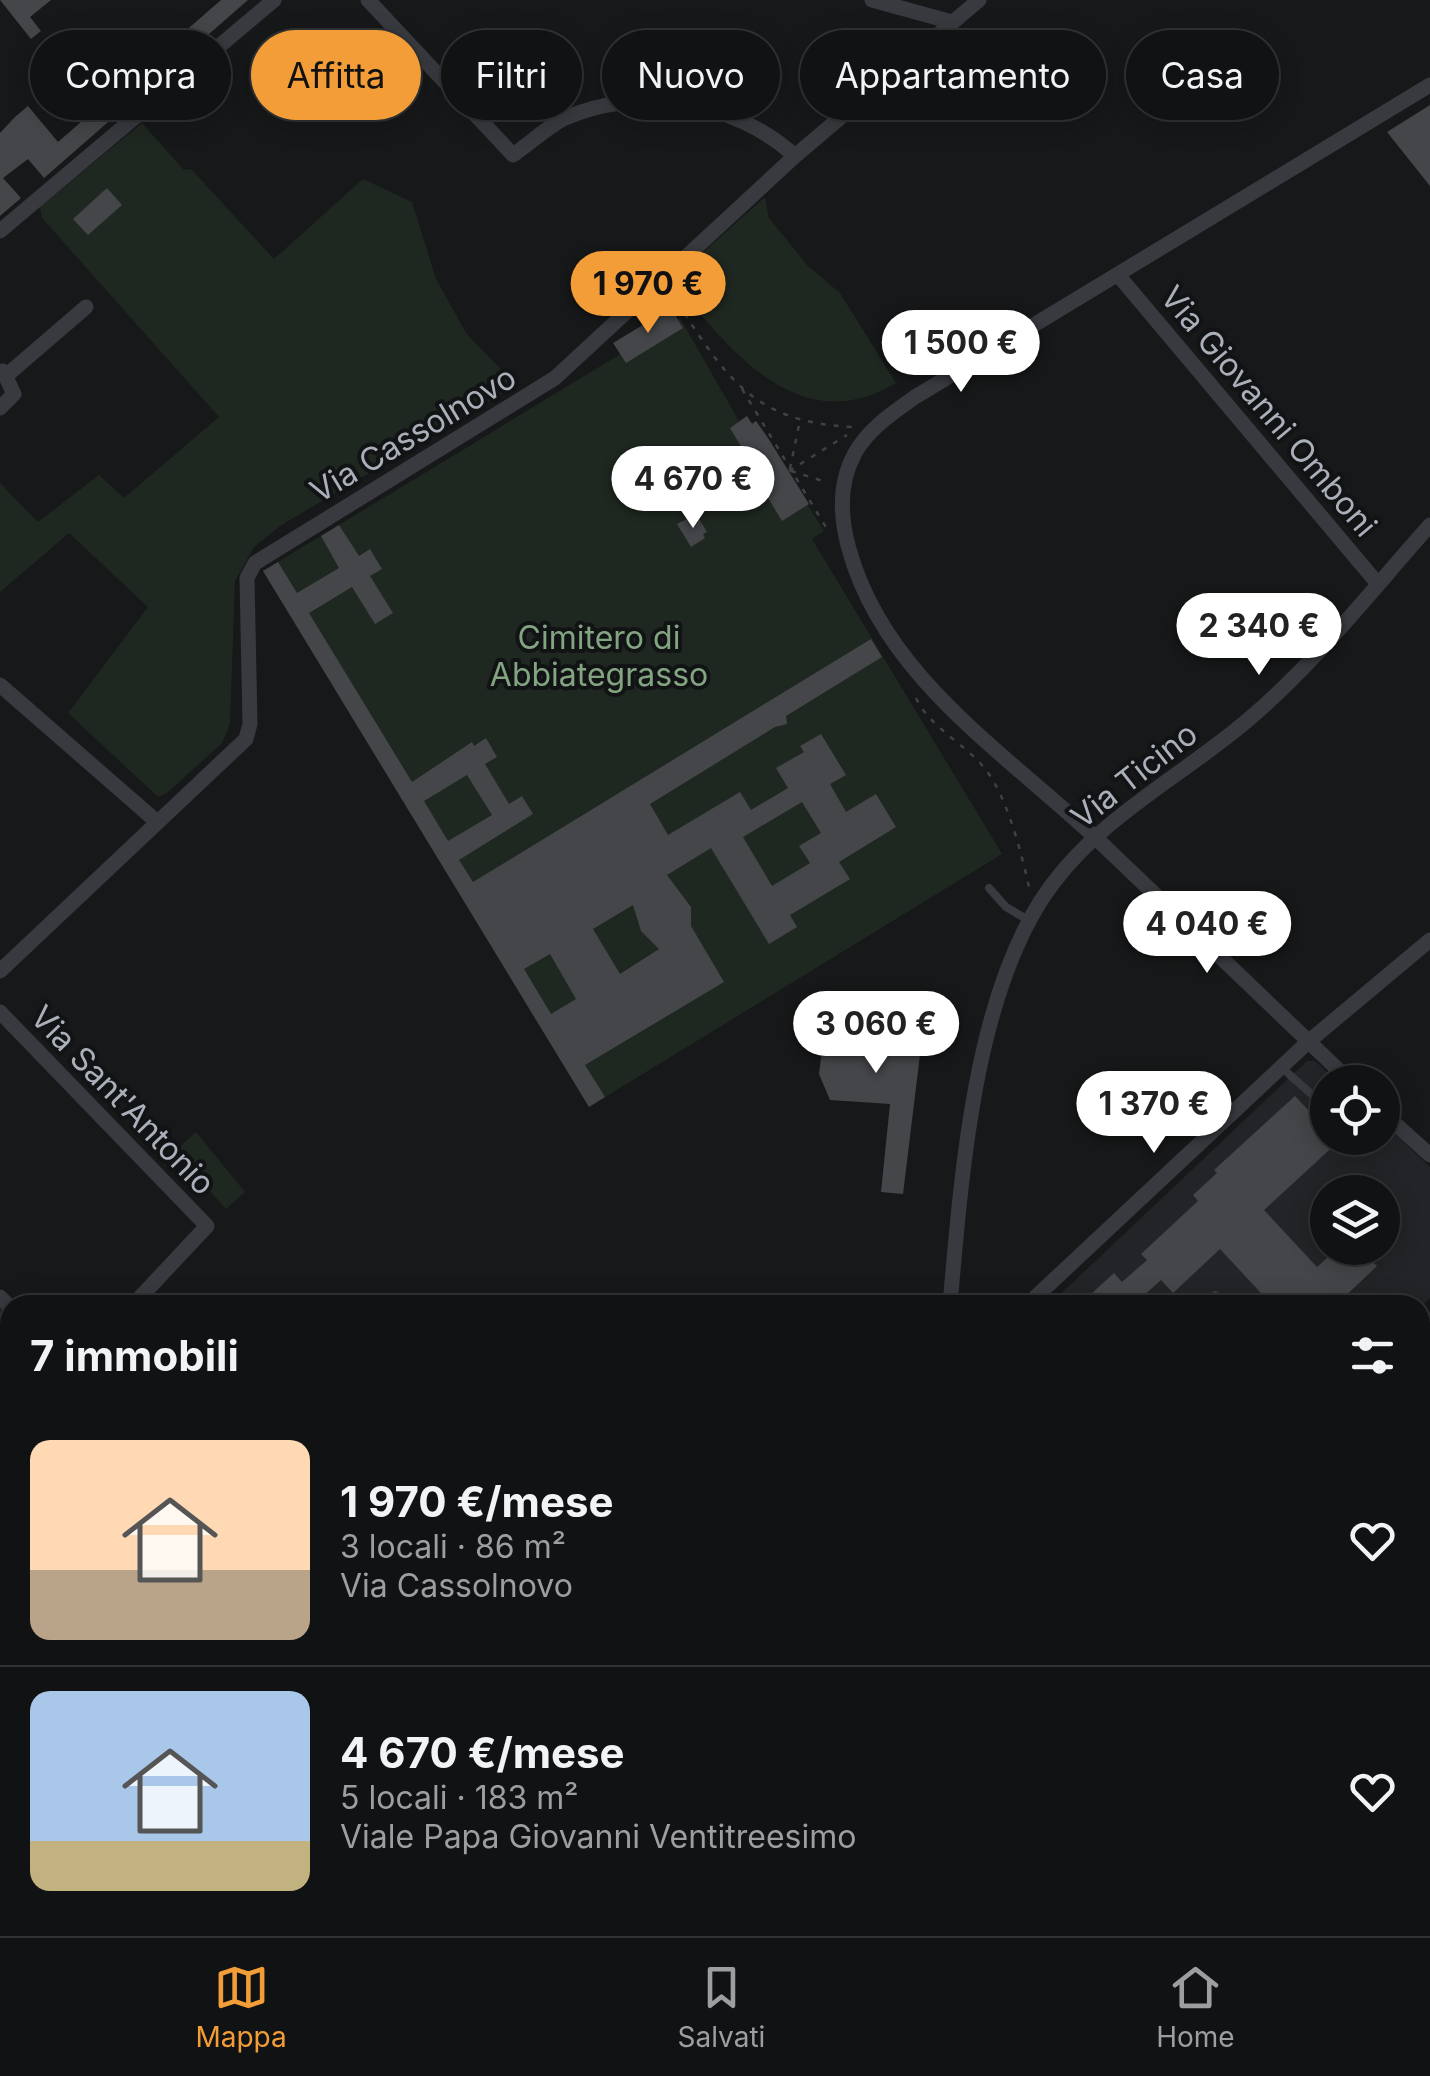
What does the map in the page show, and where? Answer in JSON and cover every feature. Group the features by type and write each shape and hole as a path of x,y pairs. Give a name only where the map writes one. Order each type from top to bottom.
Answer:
{"street":[{"path":"0,231 274,0"},
{"path":"368,0 513,156 561,120 604,106 653,102 703,106 746,122 774,137 795,156"},
{"path":"872,0 952,22"},
{"name":"Via Cassolnovo","path":"0,971 246,739 250,724 248,578 255,563 536,392 579,358 661,278 684,248 979,0"},
{"path":"1333,1065 932,688 894,642 853,564 843,528 843,486 855,454 877,424 915,396 1430,84"},
{"name":"Via Giovanni Omboni","path":"1118,274 1378,584"},
{"path":"0,408 14,394 3,372 86,307"},
{"name":"Via Ticino","path":"951,1295 968,1140 985,1045 1004,978 1043,898 1093,836 1252,717 1430,525"},
{"path":"0,686 156,821"},
{"path":"1037,1295 1308,1042 1430,940"},
{"name":"Via Sant'Antonio","path":"0,1012 207,1226 142,1295"},
{"path":"1400,1128 1430,1155"}],"lane":[{"path":"988,888 1006,907 1030,921"},
{"path":"1282,1066 1310,1092"}],"path":[{"path":"661,278 711,353 742,390 789,471 843,486"},
{"path":"742,390 778,414 860,427 789,471"},
{"path":"789,471 800,420"}],"shaded area":[{"path":"1307,1061 1319,1065 1310,1065 1310,1155 1400,1155 1400,1139 1430,1167 1430,1295 1060,1295"}],"green space":[{"path":"142,123 184,170 191,169 274,259 363,179 412,202 436,279 466,333 516,385 280,526 254,547 235,581 230,724 222,743 158,797 68,713 148,607 69,533 0,592 0,483 38,522 99,475 124,498 219,417 42,218 40,207"},
{"path":"765,197 769,218 808,266 840,293 896,383 860,398 827,401 796,394 741,358 672,280"},
{"name":"Cimitero di Abbiategrasso","path":"680,318 739,421 747,416 752,423 756,421 824,531 812,539 1002,854 589,1107 263,571"},
{"path":"196,1132 245,1192 226,1209 174,1152"}],"building":[{"path":"0,0 51,0 30,17 40,30 30,30 30,38"},
{"path":"221,0 248,0 214,30 187,30"},
{"path":"1430,105 1430,186 1387,132"},
{"path":"28,106 30,120 40,120 58,142 83,120 110,120 44,178 28,159 3,178 21,198 0,216 0,133"},
{"path":"107,188 122,205 88,235 73,219"},
{"path":"671,308 683,328 626,363 613,343"},
{"path":"747,416 752,424 756,421 768,438 809,504 782,521 730,428"},
{"path":"667,467 678,484 659,495 649,478"},
{"path":"698,517 707,532 703,534 705,538 691,547 677,524"},
{"path":"339,525 359,556 370,549 382,569 370,576 393,613 375,624 352,587 309,613 412,782 472,742 474,746 486,738 497,757 485,764 509,804 522,796 533,814 459,860 473,882 871,639 882,657 786,716 787,724 775,727 650,804 668,835 740,792 751,810 788,788 776,768 804,752 800,746 821,734 846,775 830,784 846,812 876,794 896,827 839,862 850,879 790,915 797,927 769,944 711,848 667,875 691,907 691,926 724,982 585,1065 605,1097 589,1107 263,571 278,562 297,593 339,568 321,536","holes":["467,775 492,815 448,841 424,801","802,802 821,833 799,846 810,863 772,886 743,837","633,905 641,931 659,949 620,974 593,929","550,954 576,999 551,1014 524,969"]},
{"path":"827,1011 924,1022 903,1194 881,1192 890,1104 830,1100 819,1074"},
{"path":"1295,1096 1310,1112 1310,1155 1324,1155 1264,1210 1310,1259 1310,1265 1377,1266 1347,1295 1263,1295 1220,1249 1173,1293 1161,1280 1144,1295 1090,1295 1114,1273 1122,1282 1147,1260 1141,1254 1198,1201 1193,1195 1217,1173 1214,1170"}]}
